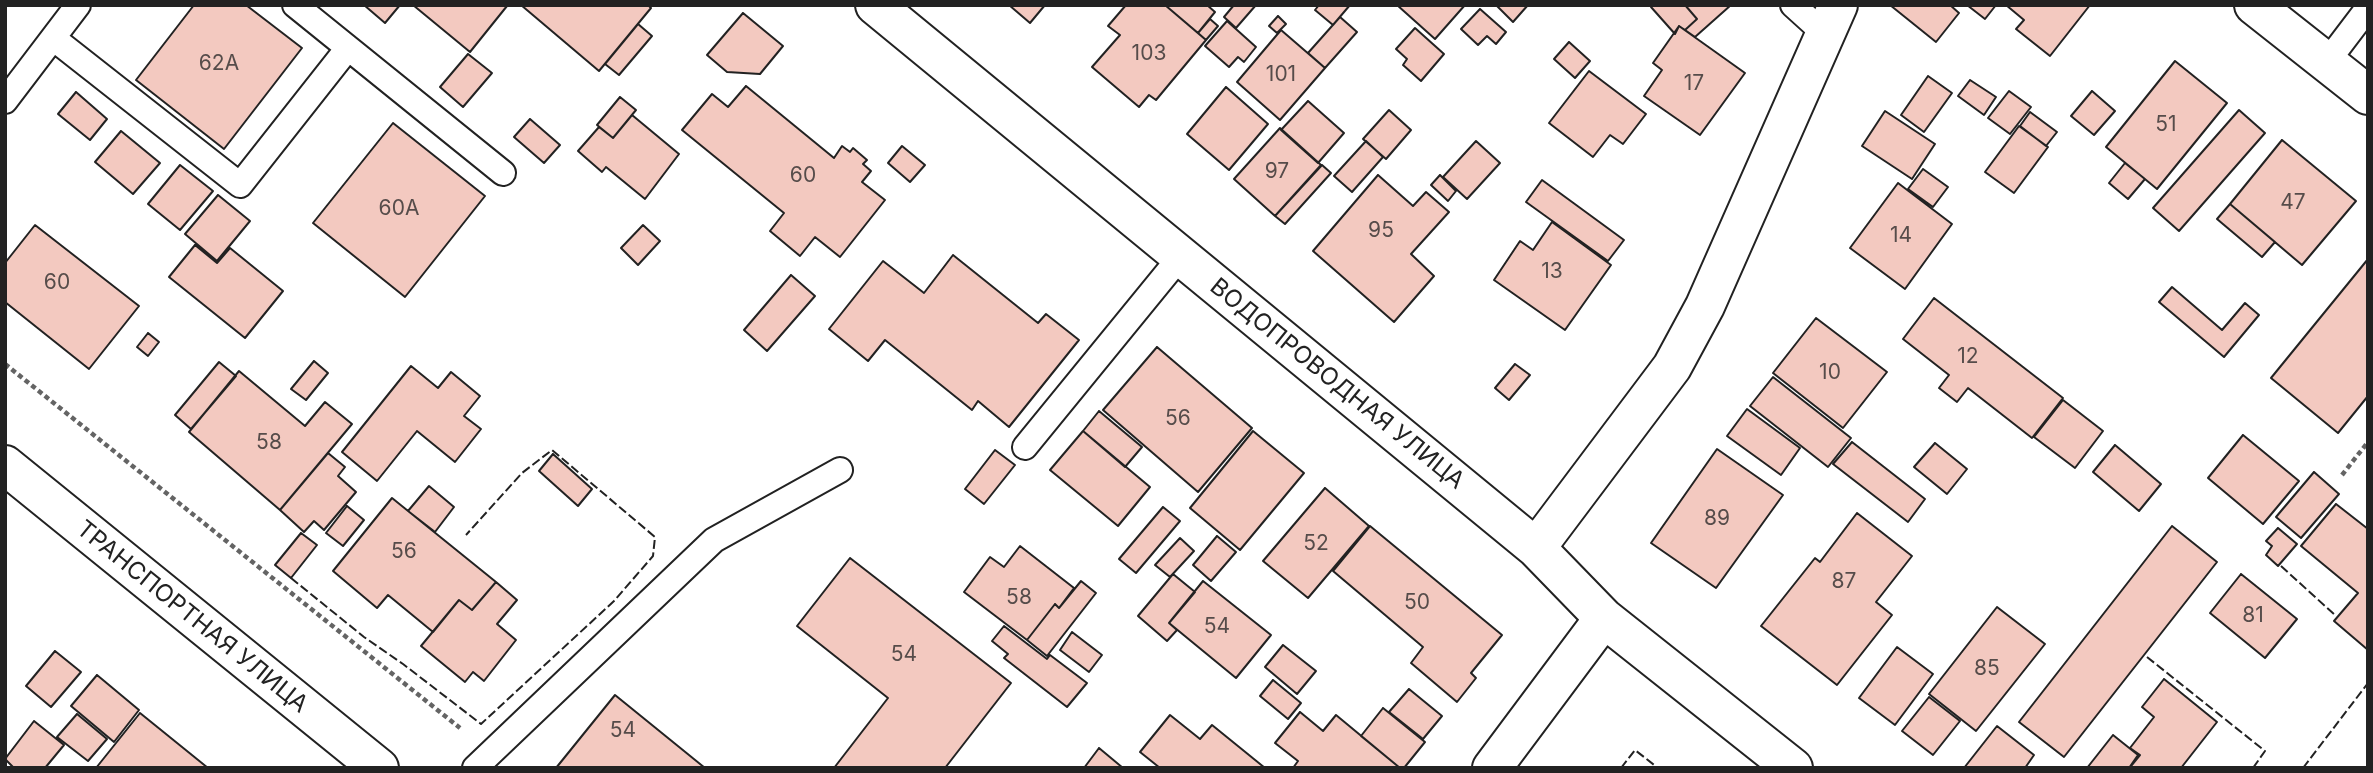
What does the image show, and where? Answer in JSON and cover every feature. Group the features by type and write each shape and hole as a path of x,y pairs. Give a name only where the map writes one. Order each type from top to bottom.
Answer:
{"street":[{"name":"ВОДОПРОВОДНАЯ УЛИЦА","path":"875,5 1536,548 1604,618 1793,768"},
{"path":"2254,5 2368,95"},
{"path":"1536,548 1672,367 1705,306 1832,19"},
{"name":"ТРАНСПОРТНАЯ УЛИЦА","path":"5,465 379,768"},
{"path":"1492,768 1604,618"}],"lane":[{"path":"5,101 78,5"},
{"path":"295,5 503,173"},
{"path":"1793,5 1832,19"},
{"path":"2327,62 2368,8"},
{"path":"53,38 240,185 348,48"},
{"path":"1025,447 1181,256"},
{"path":"483,760 714,540 840,470"}],"path":[{"path":"5,364 483,760"},
{"path":"2342,475 2368,442"}],"building":[{"path":"194,5 246,5 302,48 224,149 136,80"},
{"path":"364,5 400,5 385,23"},
{"path":"413,5 506,5 507,6 470,52"},
{"path":"521,5 648,5 651,8 599,71"},
{"path":"1009,5 1045,5 1030,23"},
{"path":"1126,5 1165,5 1206,40 1156,100 1149,95 1139,107 1092,67 1120,35 1108,26"},
{"path":"1165,5 1207,5 1215,12 1198,33"},
{"path":"1234,5 1256,5 1236,28 1224,17"},
{"path":"1319,5 1350,5 1333,25 1315,10"},
{"path":"1397,5 1465,5 1435,39"},
{"path":"1496,5 1528,5 1513,22"},
{"path":"1652,5 1685,5 1697,19 1685,30 1679,26 1675,34"},
{"path":"1685,5 1731,5 1695,37 1685,30 1697,19"},
{"path":"1890,5 1950,5 1959,13 1936,42"},
{"path":"1967,5 1996,5 1985,19"},
{"path":"2006,5 2090,5 2050,56 2016,29 2024,20"},
{"path":"1480,9 1506,32 1496,44 1487,36 1478,45 1461,29"},
{"path":"743,13 783,46 760,74 727,72 707,55"},
{"path":"1278,16 1286,24 1277,33 1269,26"},
{"path":"1340,17 1357,32 1325,68 1308,53"},
{"path":"1210,19 1218,26 1206,40 1198,33"},
{"path":"1227,21 1256,47 1244,62 1238,57 1229,67 1205,46"},
{"path":"638,24 652,36 619,75 605,64"},
{"path":"1679,26 1745,73 1700,135 1644,96 1662,70 1653,63"},
{"path":"1415,28 1444,54 1421,81 1403,65 1407,59 1396,49"},
{"path":"1281,30 1325,68 1280,120 1237,82"},
{"path":"1569,42 1590,61 1575,78 1554,59"},
{"path":"468,54 492,73 463,107 440,87"},
{"path":"2175,61 2227,103 2157,189 2106,147"},
{"path":"1589,71 1646,114 1623,144 1610,135 1593,157 1549,123"},
{"path":"1928,76 1952,93 1924,132 1901,115"},
{"path":"1970,80 1996,97 1984,115 1958,96"},
{"path":"746,86 834,158 842,146 850,152 853,148 867,160 863,164 871,171 862,182 885,200 840,257 815,237 800,256 770,231 784,213 682,130 712,94 728,107"},
{"path":"1226,87 1268,124 1229,170 1187,134"},
{"path":"2009,91 2031,107 2010,134 1988,118"},
{"path":"2092,91 2115,111 2094,135 2071,116"},
{"path":"76,92 107,119 90,140 58,114"},
{"path":"620,97 636,110 613,138 597,125"},
{"path":"1308,101 1344,133 1318,163 1281,130"},
{"path":"1389,110 1411,130 1386,159 1363,139"},
{"path":"2239,110 2265,133 2179,231 2153,208"},
{"path":"1885,111 1935,144 1912,179 1862,146"},
{"path":"2030,112 2057,132 2046,146 2020,126"},
{"path":"632,115 679,154 645,199 606,167 602,172 578,151 599,127 613,138"},
{"path":"530,119 560,145 544,163 514,137"},
{"path":"393,123 485,196 405,297 313,223"},
{"path":"2019,126 2048,147 2014,193 1985,172"},
{"path":"1280,128 1321,165 1275,216 1234,179"},
{"path":"121,131 160,163 133,194 95,162"},
{"path":"2282,140 2356,201 2302,265 2230,204"},
{"path":"1366,141 1383,157 1352,192 1334,176"},
{"path":"1476,141 1500,163 1467,199 1443,177"},
{"path":"902,146 925,165 910,182 888,163"},
{"path":"2125,163 2145,179 2128,199 2109,183"},
{"path":"180,165 213,191 180,230 148,204"},
{"path":"1322,165 1331,173 1285,224 1275,216"},
{"path":"1923,169 1948,187 1933,207 1908,189"},
{"path":"1378,175 1413,206 1426,192 1449,212 1411,254 1434,276 1394,322 1313,251"},
{"path":"1440,175 1456,191 1448,201 1431,185"},
{"path":"1542,180 1624,240 1608,261 1526,202"},
{"path":"1898,183 1952,224 1905,289 1850,248"},
{"path":"218,195 250,221 217,261 185,234"},
{"path":"2230,204 2275,242 2262,257 2217,219"},
{"path":"1552,222 1611,265 1565,330 1494,280 1520,241 1533,250"},
{"path":"35,225 139,306 89,369 5,302 5,263"},
{"path":"643,225 660,241 638,265 621,248"},
{"path":"195,245 217,263 230,248 283,291 245,338 169,277"},
{"path":"953,255 1038,323 1046,314 1079,340 1009,427 978,401 972,410 885,340 868,361 829,329 883,261 924,293"},
{"path":"2368,259 2368,396 2338,433 2271,378"},
{"path":"791,275 815,296 767,351 744,330"},
{"path":"2172,287 2222,330 2245,303 2259,315 2224,357 2159,302"},
{"path":"1934,298 2063,398 2032,438 1968,388 1957,402 1939,388 1949,375 1903,339"},
{"path":"1816,318 1887,372 1843,428 1773,373"},
{"path":"148,333 159,342 148,356 137,347"},
{"path":"1157,347 1252,428 1198,492 1103,410"},
{"path":"314,361 328,373 306,400 291,389"},
{"path":"219,362 236,376 191,429 175,415"},
{"path":"1515,364 1530,375 1509,400 1495,388"},
{"path":"411,366 438,388 451,372 480,396 464,416 481,429 455,462 417,431 377,481 342,452"},
{"path":"239,371 305,426 325,402 352,424 280,510 189,432"},
{"path":"1773,377 1851,438 1828,467 1750,406"},
{"path":"2063,400 2103,431 2075,468 2034,437"},
{"path":"1747,409 1800,448 1781,475 1727,436"},
{"path":"1099,411 1142,447 1125,467 1083,431"},
{"path":"1083,431 1150,487 1118,526 1050,470"},
{"path":"1253,431 1304,473 1240,550 1190,508"},
{"path":"2243,435 2299,481 2263,524 2208,478"},
{"path":"1852,442 1925,499 1908,522 1833,464"},
{"path":"1935,443 1967,469 1947,494 1914,467"},
{"path":"2115,445 2161,484 2139,511 2093,472"},
{"path":"1717,449 1783,495 1716,588 1651,543"},
{"path":"995,450 1015,465 984,504 965,489"},
{"path":"328,453 345,467 338,476 356,492 324,530 314,521 304,532 280,510"},
{"path":"553,454 592,489 578,506 539,471"},
{"path":"2314,472 2339,494 2301,538 2276,517"},
{"path":"429,486 454,507 435,532 408,511"},
{"path":"1325,488 1369,526 1308,598 1263,561"},
{"path":"392,498 496,582 472,610 459,600 433,632 388,595 377,608 333,571"},
{"path":"2336,504 2368,529 2368,650 2334,621 2358,593 2301,546"},
{"path":"347,506 364,520 343,546 326,533"},
{"path":"1163,507 1180,521 1136,573 1119,559"},
{"path":"1857,513 1912,556 1876,602 1892,615 1837,685 1761,626 1815,558 1820,562"},
{"path":"1370,526 1502,635 1471,673 1476,678 1457,702 1411,663 1423,647 1333,571"},
{"path":"2172,526 2217,562 2064,757 2019,722"},
{"path":"2278,528 2297,544 2278,566 2266,555 2272,546 2266,541"},
{"path":"301,533 317,545 291,578 275,565"},
{"path":"1217,536 1236,552 1211,581 1193,565"},
{"path":"1180,538 1194,551 1170,577 1155,565"},
{"path":"1020,546 1074,588 1059,608 1055,604 1027,640 964,592 990,557 1004,567"},
{"path":"850,558 1011,683 945,768 834,768 888,698 797,626"},
{"path":"1173,574 1195,592 1169,623 1177,630 1167,641 1138,616"},
{"path":"2241,574 2297,619 2265,658 2210,613"},
{"path":"1081,581 1096,593 1047,656 1027,640 1055,604 1059,608"},
{"path":"1203,581 1271,635 1236,678 1169,623"},
{"path":"496,582 517,600 497,624 516,640 484,681 473,672 465,682 421,646 459,600 472,610"},
{"path":"1997,607 2045,644 1976,731 1929,694"},
{"path":"1004,626 1047,659 1050,655 1087,683 1067,707 1004,658 1008,654 992,641"},
{"path":"1072,632 1102,655 1089,672 1060,650"},
{"path":"1283,645 1316,671 1297,694 1265,667"},
{"path":"1897,647 1933,674 1895,725 1859,698"},
{"path":"55,651 81,672 51,707 26,686"},
{"path":"97,675 139,710 114,742 71,706"},
{"path":"2164,679 2217,722 2181,768 2133,768 2131,766 2140,755 2130,748 2154,717 2142,707"},
{"path":"1273,680 1301,703 1288,719 1260,696"},
{"path":"1409,689 1442,716 1423,739 1389,712"},
{"path":"615,695 705,768 556,768"},
{"path":"1929,697 1960,721 1933,755 1902,731"},
{"path":"1383,708 1425,742 1404,768 1400,768 1361,736"},
{"path":"1300,712 1323,731 1336,715 1400,768 1293,768 1298,761 1275,743"},
{"path":"140,713 208,768 96,768"},
{"path":"77,714 107,739 88,761 57,737"},
{"path":"1170,715 1200,739 1212,725 1265,768 1160,768 1140,752"},
{"path":"34,721 64,745 45,768 14,768 5,759"},
{"path":"1997,726 2034,755 2025,768 1964,768"},
{"path":"2113,735 2138,755 2129,768 2087,768"},
{"path":"1099,748 1123,768 1084,768"}],"fence":[{"path":"291,578 364,637 481,724 614,601 653,556 655,537 552,450 522,473 466,535"},
{"path":"2281,566 2336,616"},
{"path":"2147,657 2265,751 2253,768"},
{"path":"2303,768 2368,683"},
{"path":"1621,768 1635,750 1658,768"}]}
